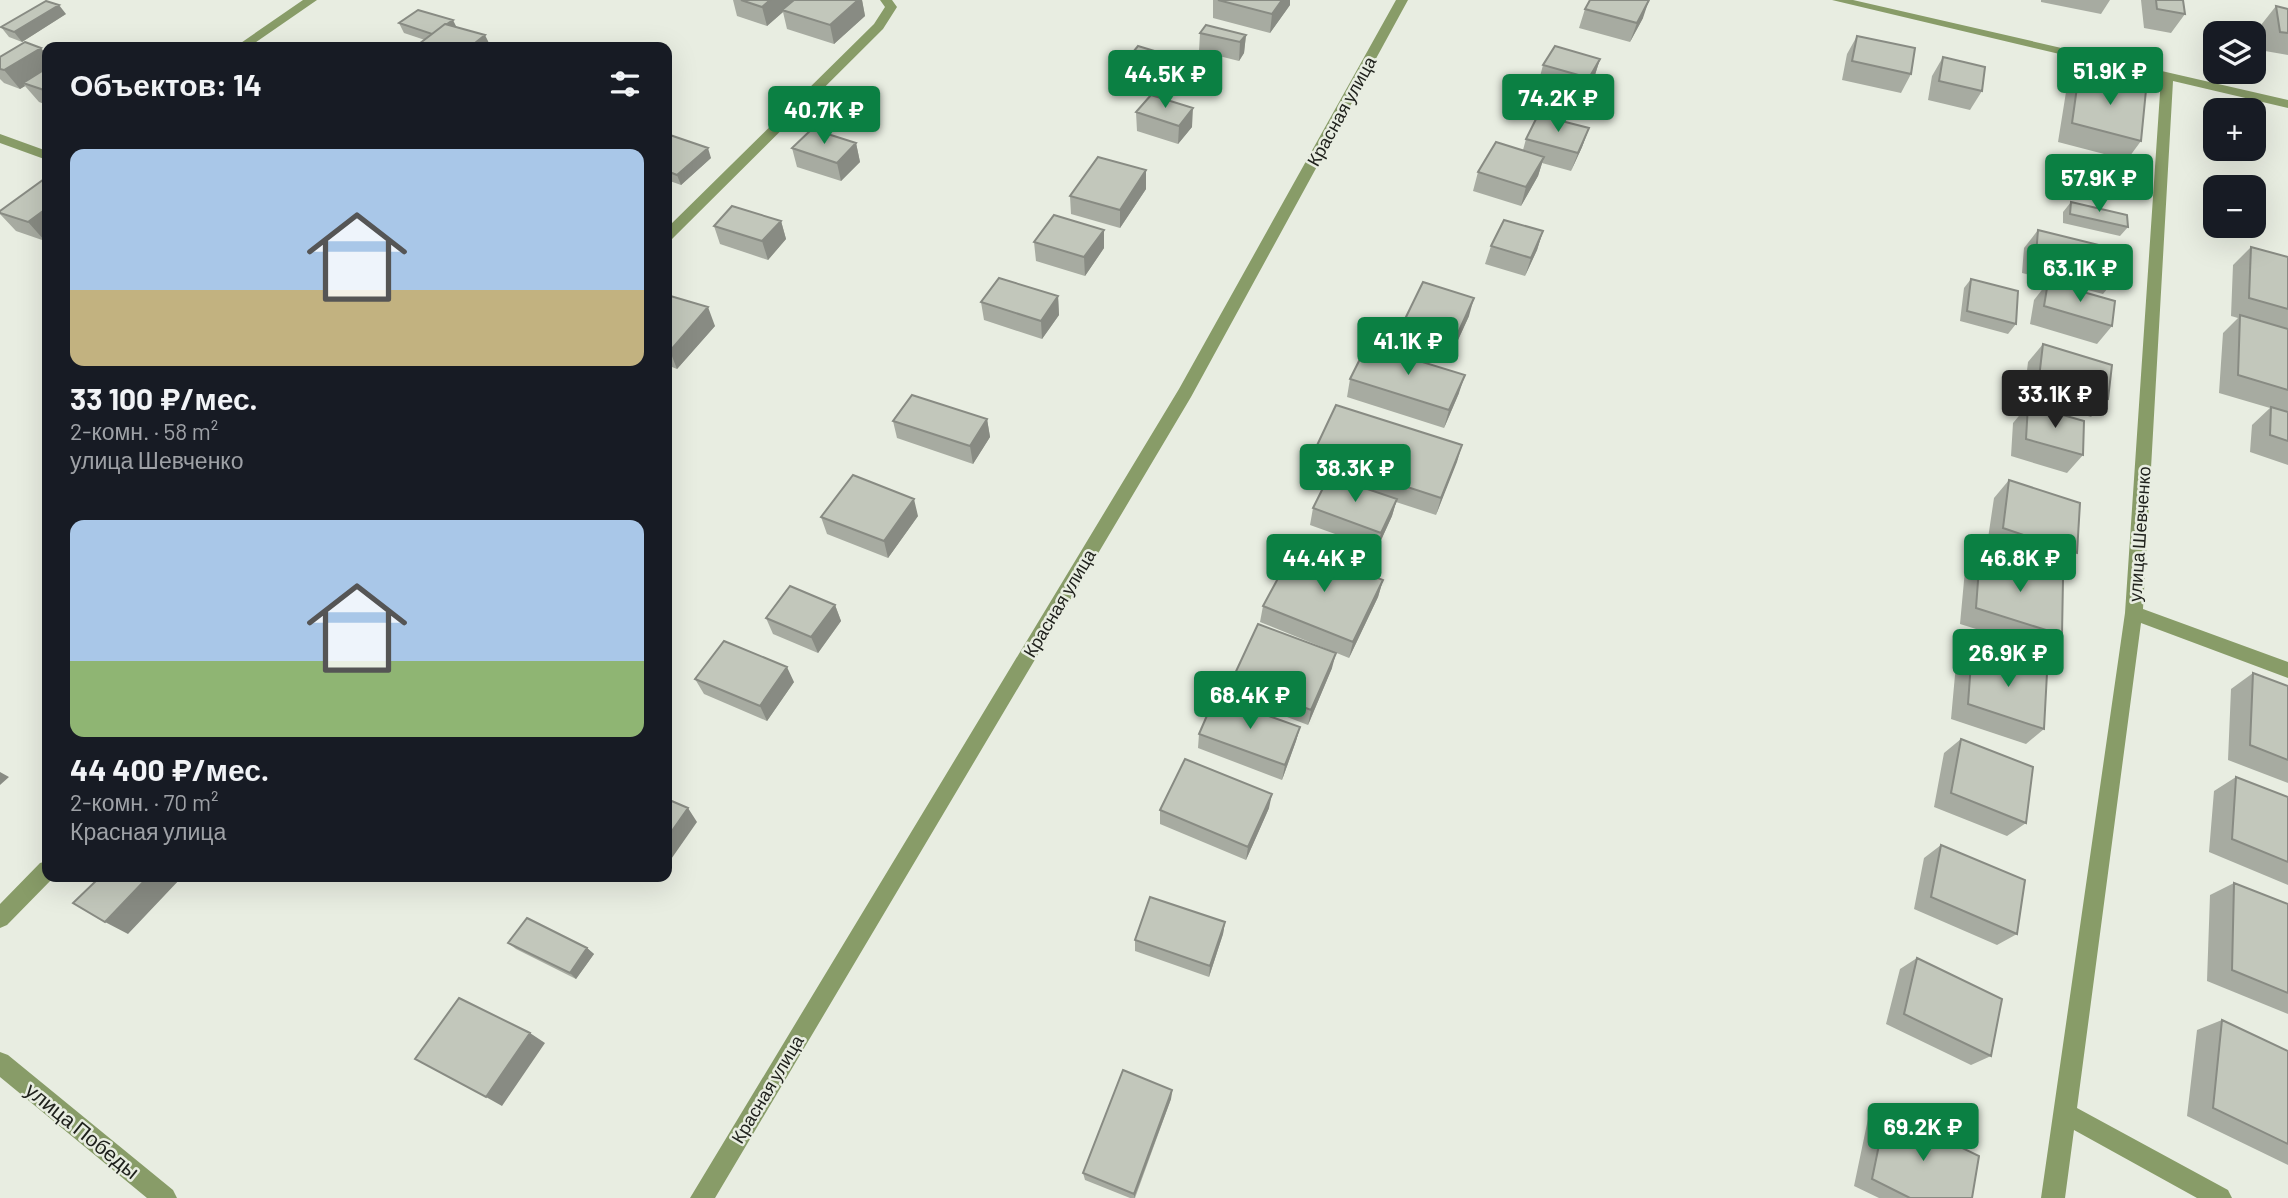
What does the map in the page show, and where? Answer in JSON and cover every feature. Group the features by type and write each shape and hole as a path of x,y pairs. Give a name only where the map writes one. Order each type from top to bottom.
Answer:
{"street":[{"path":"248,42 311,0"},
{"path":"672,231 879,26 891,7 886,0"},
{"name":"Красная улица","path":"702,1198 1185,393 1402,0"},
{"path":"1838,0 2288,104"},
{"name":"улица Шевченко","path":"2053,1198 2134,613 2167,77"},
{"path":"0,138 42,154"},
{"name":"улица Шевченко","path":"2134,613 2288,670"},
{"path":"0,918 42,875"},
{"name":"улица Победы","path":"0,1063 165,1198"},
{"path":"2066,1114 2220,1198"}],"building":[{"path":"741,0 770,0 762,7"},
{"path":"794,0 858,0 830,25 782,10"},
{"path":"1218,0 1282,0 1272,14"},
{"path":"1590,0 1649,0 1637,23 1585,9"},
{"path":"2156,0 2183,0 2185,14 2157,9"},
{"path":"46,1 59,5 14,32 1,27"},
{"path":"2276,6 2288,9 2288,33 2280,32"},
{"path":"418,10 453,20 432,34 399,23"},
{"path":"445,24 485,35 476,42 422,42"},
{"path":"1206,25 1246,35 1240,42 1200,33"},
{"path":"1857,36 1915,48 1911,74 1852,61"},
{"path":"25,42 41,48 4,70 0,69 0,57"},
{"path":"1138,46 1181,59 1169,74 1125,62"},
{"path":"1555,46 1600,59 1589,78 1543,65"},
{"path":"1943,57 1985,67 1982,91 1939,81"},
{"path":"42,71 42,89 23,83"},
{"path":"2079,73 2146,90 2141,141 2072,123"},
{"path":"1151,95 1193,108 1179,126 1136,112"},
{"path":"1538,115 1589,128 1578,153 1526,139"},
{"path":"812,129 856,143 837,163 792,148"},
{"path":"672,136 708,148 677,175 672,173"},
{"path":"1496,142 1544,157 1526,187 1478,172"},
{"path":"1098,157 1146,170 1120,210 1070,196"},
{"path":"42,181 42,212 28,222 0,211"},
{"path":"2071,202 2127,215 2128,227 2070,214"},
{"path":"732,206 781,221 762,241 714,226"},
{"path":"1054,215 1104,230 1084,257 1034,242"},
{"path":"1504,220 1543,231 1531,258 1491,246"},
{"path":"2038,230 2119,250 2118,276 2036,255"},
{"path":"2251,247 2288,257 2288,309 2249,298"},
{"path":"999,278 1058,296 1041,321 981,302"},
{"path":"1971,279 2018,291 2016,324 1967,311"},
{"path":"1423,282 1474,298 1457,335 1405,319"},
{"path":"2048,282 2115,301 2112,326 2044,306"},
{"path":"672,296 708,307 672,349"},
{"path":"2240,315 2288,329 2288,390 2238,375"},
{"path":"2043,344 2112,365 2108,399 2039,378"},
{"path":"1367,345 1465,375 1449,410 1350,379"},
{"path":"912,395 987,419 970,446 893,421"},
{"path":"1336,405 1462,445 1441,498 1312,456"},
{"path":"2028,405 2084,421 2083,455 2026,439"},
{"path":"2271,407 2288,412 2288,441 2270,435"},
{"path":"853,475 914,499 884,541 821,517"},
{"path":"1329,476 1397,499 1381,533 1313,508"},
{"path":"2009,480 2080,503 2077,553 2003,528"},
{"path":"1295,547 1383,580 1353,642 1263,606"},
{"path":"1980,554 2063,579 2062,635 1976,608"},
{"path":"790,586 835,605 811,637 766,618"},
{"path":"1258,624 1336,653 1311,710 1232,680"},
{"path":"724,641 787,667 760,706 695,679"},
{"path":"1972,649 2047,673 2044,729 1968,704"},
{"path":"2253,673 2288,686 2288,760 2250,745"},
{"path":"1215,697 1300,727 1285,765 1199,734"},
{"path":"1961,739 2033,767 2026,823 1951,793"},
{"path":"1185,759 1272,794 1248,847 1160,810"},
{"path":"2236,777 2288,797 2288,862 2232,839"},
{"path":"672,801 688,808 672,831"},
{"path":"1941,845 2025,880 2017,934 1931,897"},
{"path":"95,882 143,882 105,922 73,903"},
{"path":"2234,883 2288,904 2288,993 2232,970"},
{"path":"1150,897 1225,922 1210,966 1135,940"},
{"path":"527,918 587,948 570,973 508,943"},
{"path":"1917,958 2002,999 1991,1056 1904,1014"},
{"path":"459,998 530,1033 486,1097 415,1059"},
{"path":"2222,1020 2288,1051 2288,1144 2213,1108"},
{"path":"1123,1070 1172,1090 1134,1194 1083,1173"},
{"path":"1886,1111 1979,1156 1972,1198 1910,1198 1872,1179"}]}
